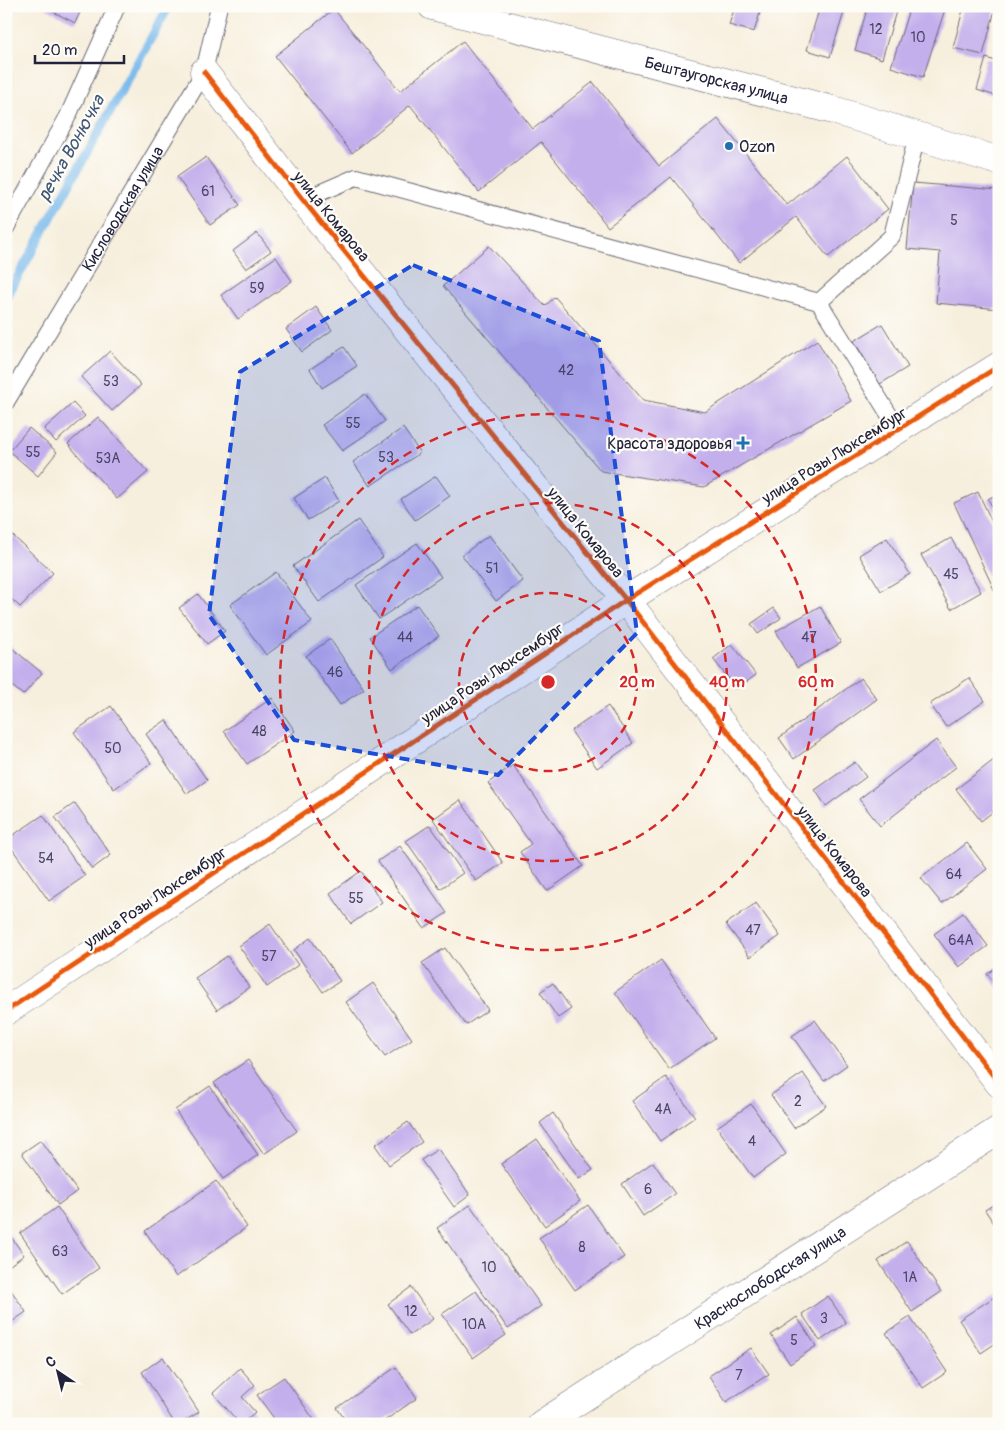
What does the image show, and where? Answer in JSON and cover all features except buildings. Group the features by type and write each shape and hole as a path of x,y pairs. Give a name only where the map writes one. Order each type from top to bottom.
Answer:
{"street":[{"name":"Бештаугорская улица","path":"432,6 833,110 999,161"},
{"name":"улица Комарова","path":"204,72 303,200 626,600 999,1083"},
{"name":"улица Розы Люксембург","path":"6,1011 626,600 999,366"},
{"name":"Краснослободская улица","path":"542,1424 999,1130"}],"lane":[{"path":"6,228 68,116 117,6"},
{"name":"Кисловодская улица","path":"6,402 204,72 218,6"},
{"path":"819,302 892,236 917,136"},
{"path":"303,200 356,177 819,302 898,429"}],"highlighted area":[{"path":"413,265 599,341 637,633 498,775 294,740 209,615 240,372"}],"waterway":[{"name":"речка Вонючка","path":"6,298 165,13"}],"cycle path":[{"path":"204,72 303,200 626,600 999,1083"},
{"path":"6,1011 626,600 999,366"}],"place":[{"name":"Ozon","path":"729,146"},
{"name":"Красота здоровья","path":"743,443"}]}
